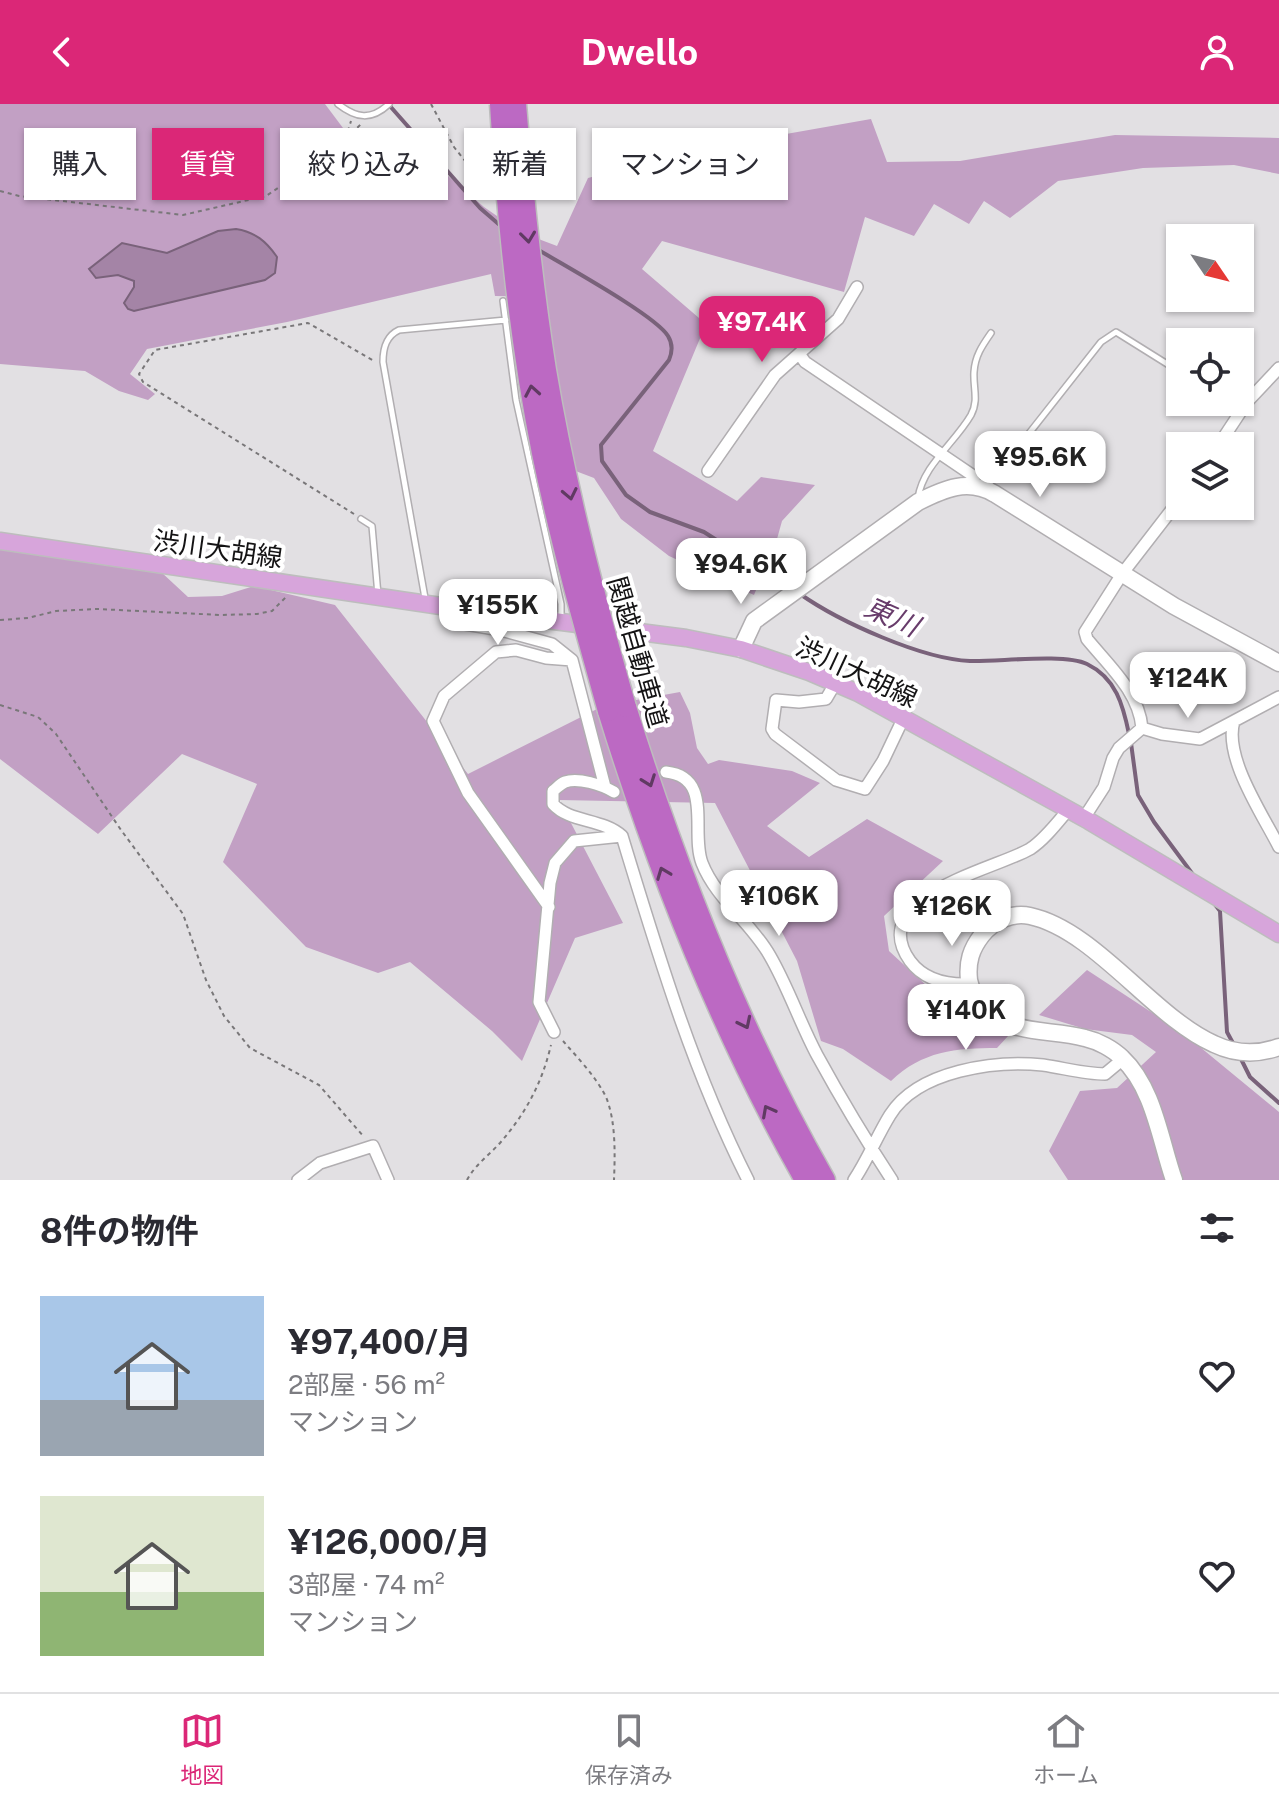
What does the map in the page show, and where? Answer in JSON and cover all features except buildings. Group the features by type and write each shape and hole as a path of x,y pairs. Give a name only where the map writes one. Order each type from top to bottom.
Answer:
{"highway":[{"name":"関越自動車道","path":"500,104 516,282 542,450 559,532 617,709 735,1002 825,1180"},
{"name":"関越自動車道","path":"516,104 523,191 546,371 617,709 625,767 684,929 731,1036 805,1180"}],"main road":[{"name":"渋川大胡線","path":"0,541 298,586 686,638 741,649 836,682 1084,818 1279,934"}],"street":[{"path":"708,471 775,375 838,319 857,287"},
{"path":"800,355 805,362 972,475 981,487 1122,574 1279,663"},
{"path":"1254,397 1279,368"},
{"path":"741,649 754,621 918,502 957,485 981,487"},
{"path":"1084,818 1104,787 1113,758 1124,743 1139,731 1141,717 1130,692 1087,639 1085,632 1122,574 1166,517"},
{"path":"461,609 465,624 552,644 572,660 609,789 579,781 565,782 553,791 553,804 559,811 611,826 622,836 673,1003 725,1135 748,1180"},
{"path":"549,907 468,793 433,721 444,696 496,652 516,650 546,658 572,660"},
{"path":"836,682 826,699 799,702 776,700 772,729 836,780 865,789 883,761 903,719"},
{"path":"1139,731 1200,739 1279,697"},
{"path":"1234,721 1230,732 1233,755 1279,847"},
{"path":"666,772 678,774 689,781 699,806 697,844 702,863 715,887 771,957 870,1155 892,1180"},
{"path":"970,984 935,981 910,962 900,939 901,926 911,910 941,886 1032,848 1068,810"},
{"path":"554,1032 539,1002 550,883 555,863 574,841 622,836"},
{"path":"1174,1180 1147,1095 1135,1072 1123,1059 1113,1050 1085,1038 1013,1027 988,1012 977,1000 970,984 968,962 972,948 981,936 992,924 1008,917 1028,915 1060,928 1091,949 1189,1029 1212,1043 1234,1051 1255,1053 1279,1047"},
{"path":"854,1180 891,1113 934,1079 957,1071 1019,1064 1105,1074 1123,1059"},
{"path":"298,1180 320,1163 373,1146 388,1180"}],"lane":[{"path":"338,104 352,114 369,117 389,104"},
{"path":"503,301 516,400 561,604 561,622"},
{"path":"425,598 383,349 392,333 399,330 506,320"},
{"path":"981,487 1101,342 1116,332 1166,363"},
{"path":"918,502 920,487 971,414 977,397 974,373 978,352 991,333"},
{"path":"361,519 372,526 378,597"}],"path":[{"path":"431,104 464,161"},
{"path":"348,128 352,114"},
{"path":"358,128 369,117"},
{"path":"0,191 19,196 183,215 266,196 280,187"},
{"path":"718,302 738,315 771,318 779,323 800,355"},
{"path":"361,519 143,382 139,374 155,350 308,323 372,360 383,362"},
{"path":"0,620 28,618 56,611 97,609 257,614 272,611 298,586"},
{"path":"0,705 38,717 56,734 183,914 206,980 224,1016 250,1048 319,1085 373,1146"},
{"path":"467,1180 473,1169 501,1142 531,1103 546,1067 554,1032"},
{"path":"554,1032 581,1061 606,1098 613,1131 614,1180"}],"shaded area":[{"path":"0,104 325,104 343,128 280,128 280,200 448,200 448,176 464,190 464,200 476,200 520,232 557,246 588,178 592,177 592,200 788,200 788,134 871,119 887,162 960,161 1115,135 1279,138 1279,174 1234,165 1143,168 1058,181 1010,218 984,201 969,224 934,204 914,236 865,217 844,292 662,241 642,269 706,324 653,451 737,501 761,477 815,485 782,521 754,595 669,556 621,519 594,478 573,470 540,297 495,296 491,274 287,322 147,349 130,374 155,394 148,400 119,391 85,371 0,364"},
{"path":"236,229 260,238 269,246 277,257 275,273 265,280 134,311 124,303 134,287 134,281 118,275 96,278 89,269 122,243 167,253 218,231"},
{"path":"0,549 160,571 188,597 222,596 254,586 335,605 468,774 603,706 680,692 690,713 697,748 708,764 719,760 792,771 820,783 767,826 809,857 867,819 943,861 884,916 889,951 940,998 966,996 984,1019 1009,1035 997,1048 968,1049 927,1057 891,1081 843,1049 821,1041 797,961 715,803 559,800 623,923 575,938 522,1061 492,1031 410,962 378,973 306,947 223,862 257,784 182,754 98,834 0,759"},
{"path":"1087,970 1183,1033 1279,1112 1279,1180 1068,1180 1049,1151 1080,1091 1117,1088 1156,1052 1132,1035 1085,1029 1039,1015"}],"waterway":[{"name":"東川","path":"389,105 480,208 502,227"},
{"name":"東川","path":"537,249 628,303 660,327 670,339 672,348 669,360 601,445 602,461 626,495 650,512 704,532 793,589"},
{"name":"東川","path":"800,594 859,627 929,654 970,661 1047,658 1087,664 1105,677 1117,693 1129,734"},
{"name":"東川","path":"1131,743 1138,795 1194,876"},
{"name":"東川","path":"1213,902 1220,911 1227,1032 1234,1045"},
{"name":"東川","path":"1240,1057 1250,1077 1279,1103"}]}
